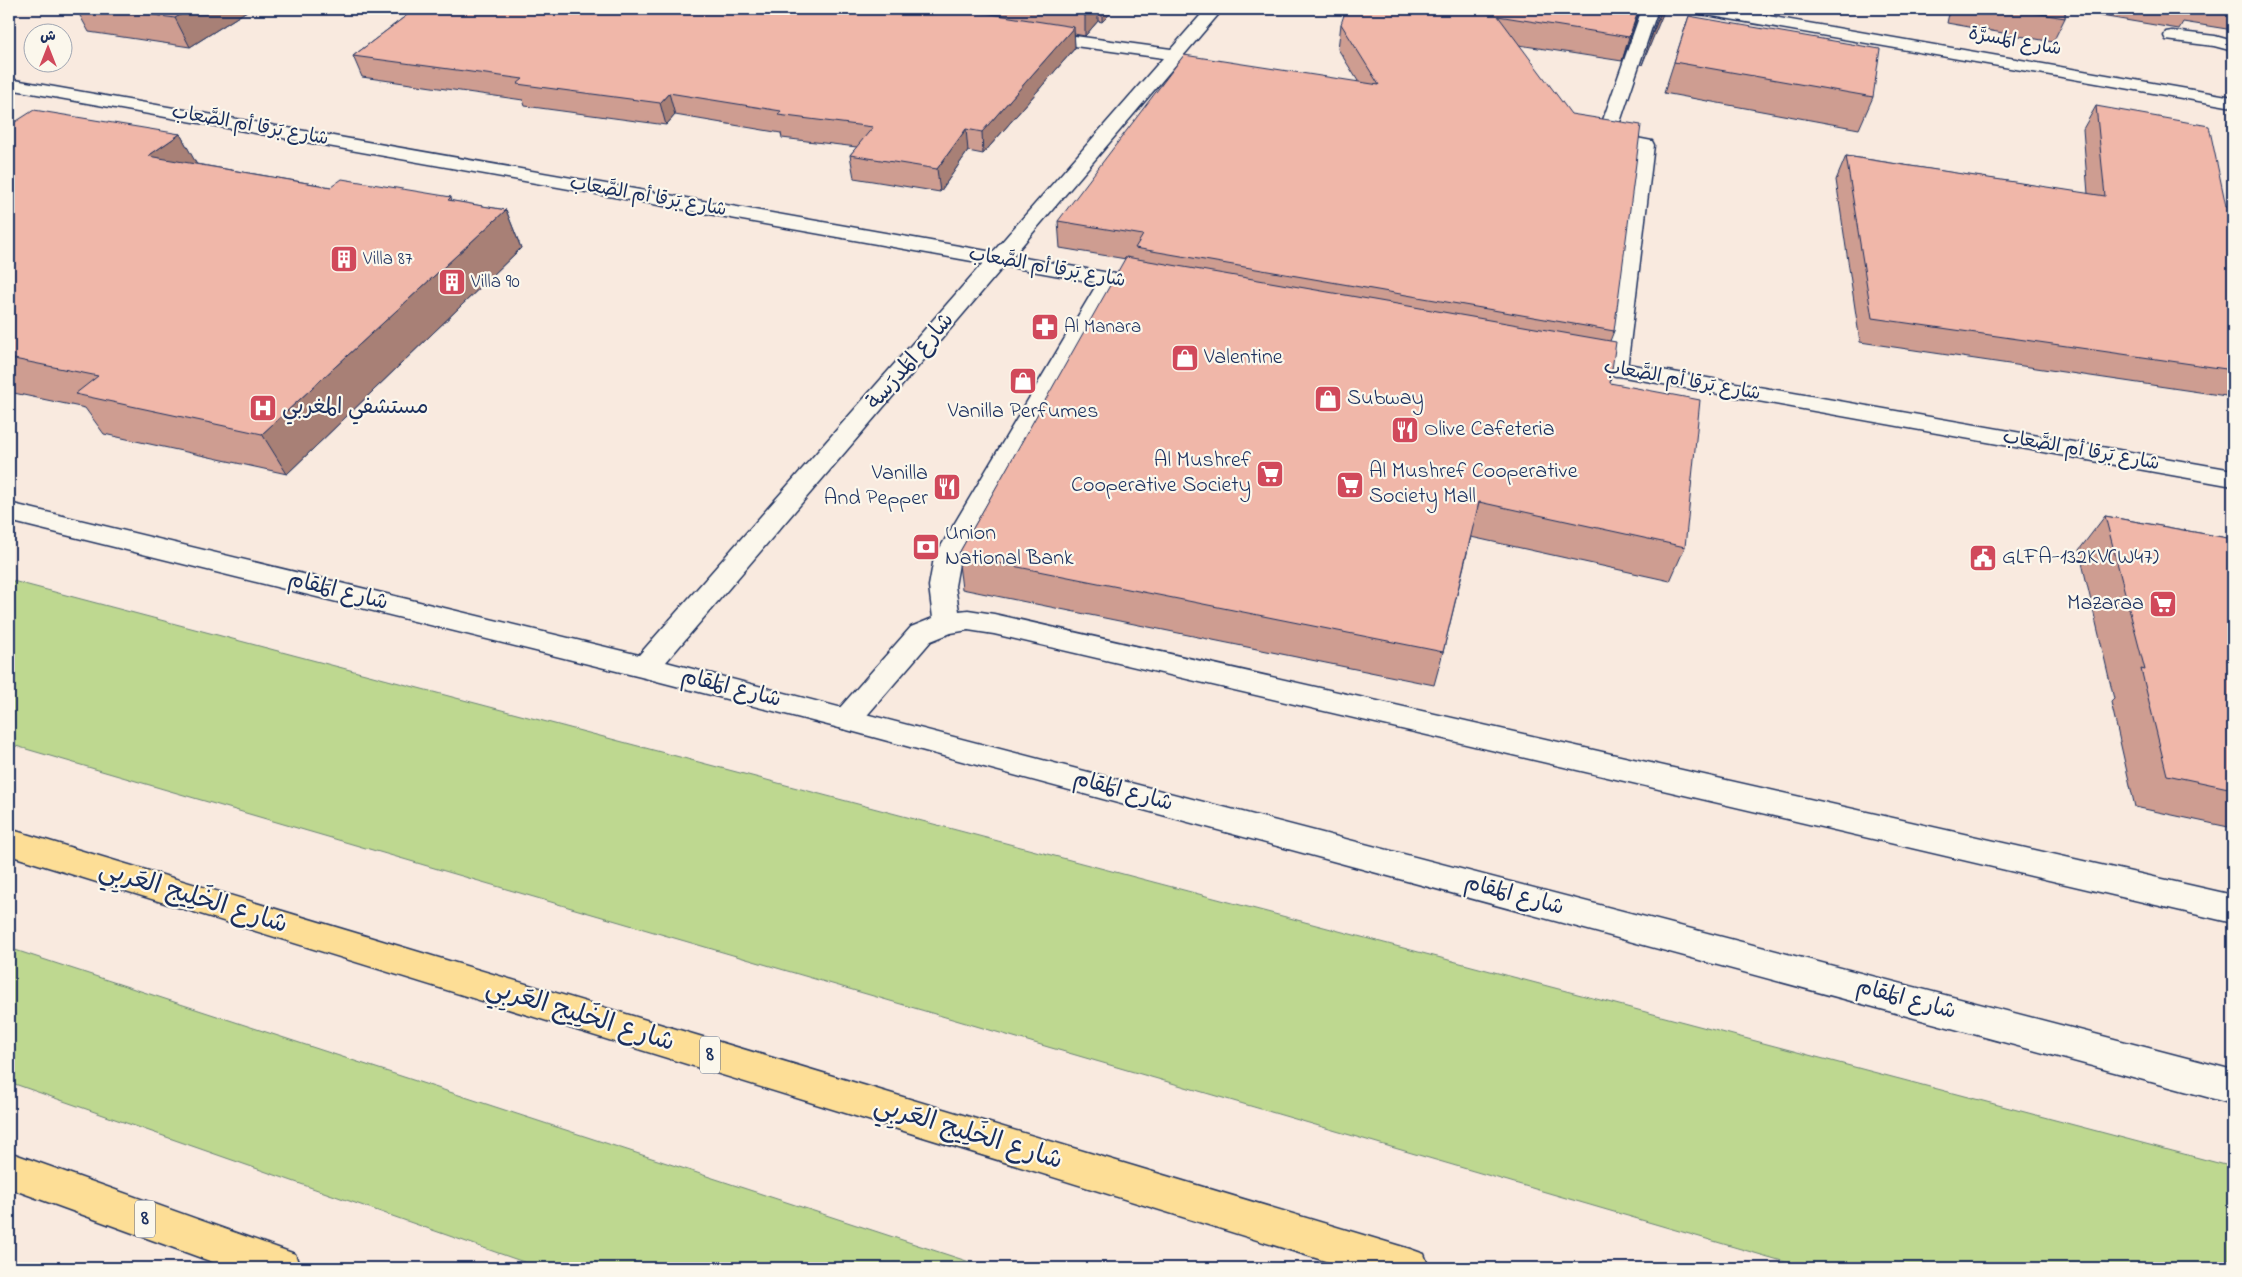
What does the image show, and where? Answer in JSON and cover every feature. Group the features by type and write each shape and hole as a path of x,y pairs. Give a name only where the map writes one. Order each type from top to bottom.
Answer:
{"highway":[{"name":"شارع الخَلِيج العَربِي","path":"9,842 1410,1268"},
{"name":"8","path":"9,1170 281,1268"}],"street":[{"name":"شارع المَدرَسة","path":"645,668 1000,260 1215,9"},
{"path":"1616,369 1645,145 1606,137 1650,9"},
{"name":"شارع المَسرَّة","path":"1701,9 2233,102"},
{"path":"1024,34 1175,55"},
{"path":"2172,36 2215,41 2233,46"},
{"name":"شارع بَرقا أم الصَّعاب","path":"9,84 1169,290"},
{"path":"947,622 942,586 947,558 1111,280"},
{"name":"شارع بَرقا أم الصَّعاب","path":"1558,359 2233,478"},
{"name":"شارع المَقام","path":"9,512 846,719 2233,1087"},
{"path":"846,719 921,634 947,622 968,620 994,624 2233,909"}],"green space":[{"path":"9,580 2233,1167 2233,1268 1806,1268 9,744"},
{"path":"9,948 988,1268 541,1268 9,1082"}],"building":[{"path":"110,9 190,9 175,18"},
{"path":"415,9 959,9 1074,27 982,132 966,129 937,169 850,155 873,127 778,115 781,111 669,93 660,103 517,84 523,79 353,56"},
{"path":"1047,9 1090,9 1085,15"},
{"path":"1346,9 1639,9 1629,37 1498,16 1571,114 1641,125 1614,331 1135,248 1143,235 1058,221 1184,55 1379,85 1341,24"},
{"path":"1660,9 1662,9 1650,40"},
{"path":"2010,9 2065,9 2065,18"},
{"path":"1689,16 1880,49 1873,97 1674,62"},
{"path":"2096,106 2209,126 2226,206 2233,207 2233,370 1872,318 1846,156 2105,196"},
{"path":"34,110 180,134 148,156 331,187 342,179 451,197 448,200 506,210 262,434 75,394 98,376 9,358 9,126"},
{"name":"Al Mushref Cooperative Society Mall","path":"1126,257 1616,342 1610,383 1700,400 1685,547 1479,502 1443,652 958,555"},
{"path":"2105,516 2233,539 2233,789 2167,775 2141,669 2145,670"}],"place":[{"name":"Villa 87","path":"344,259"},
{"name":"Villa 90","path":"452,282"},
{"name":"Al Manara","path":"1045,327"},
{"name":"Valentine","path":"1185,358"},
{"name":"Vanilla Perfumes","path":"1023,381"},
{"name":"Subway","path":"1328,399"},
{"name":"مستشفي المغربي","path":"263,408"},
{"name":"Olive Cafeteria","path":"1405,430"},
{"name":"Al Mushref Cooperative Society","path":"1270,474"},
{"name":"Al Mushref Cooperative Society Mall","path":"1350,485"},
{"name":"Vanilla And Pepper","path":"947,487"},
{"name":"Union National Bank","path":"926,547"},
{"name":"GLFA-132KV(W47)","path":"1983,558"},
{"name":"Mazaraa","path":"2163,604"}]}
